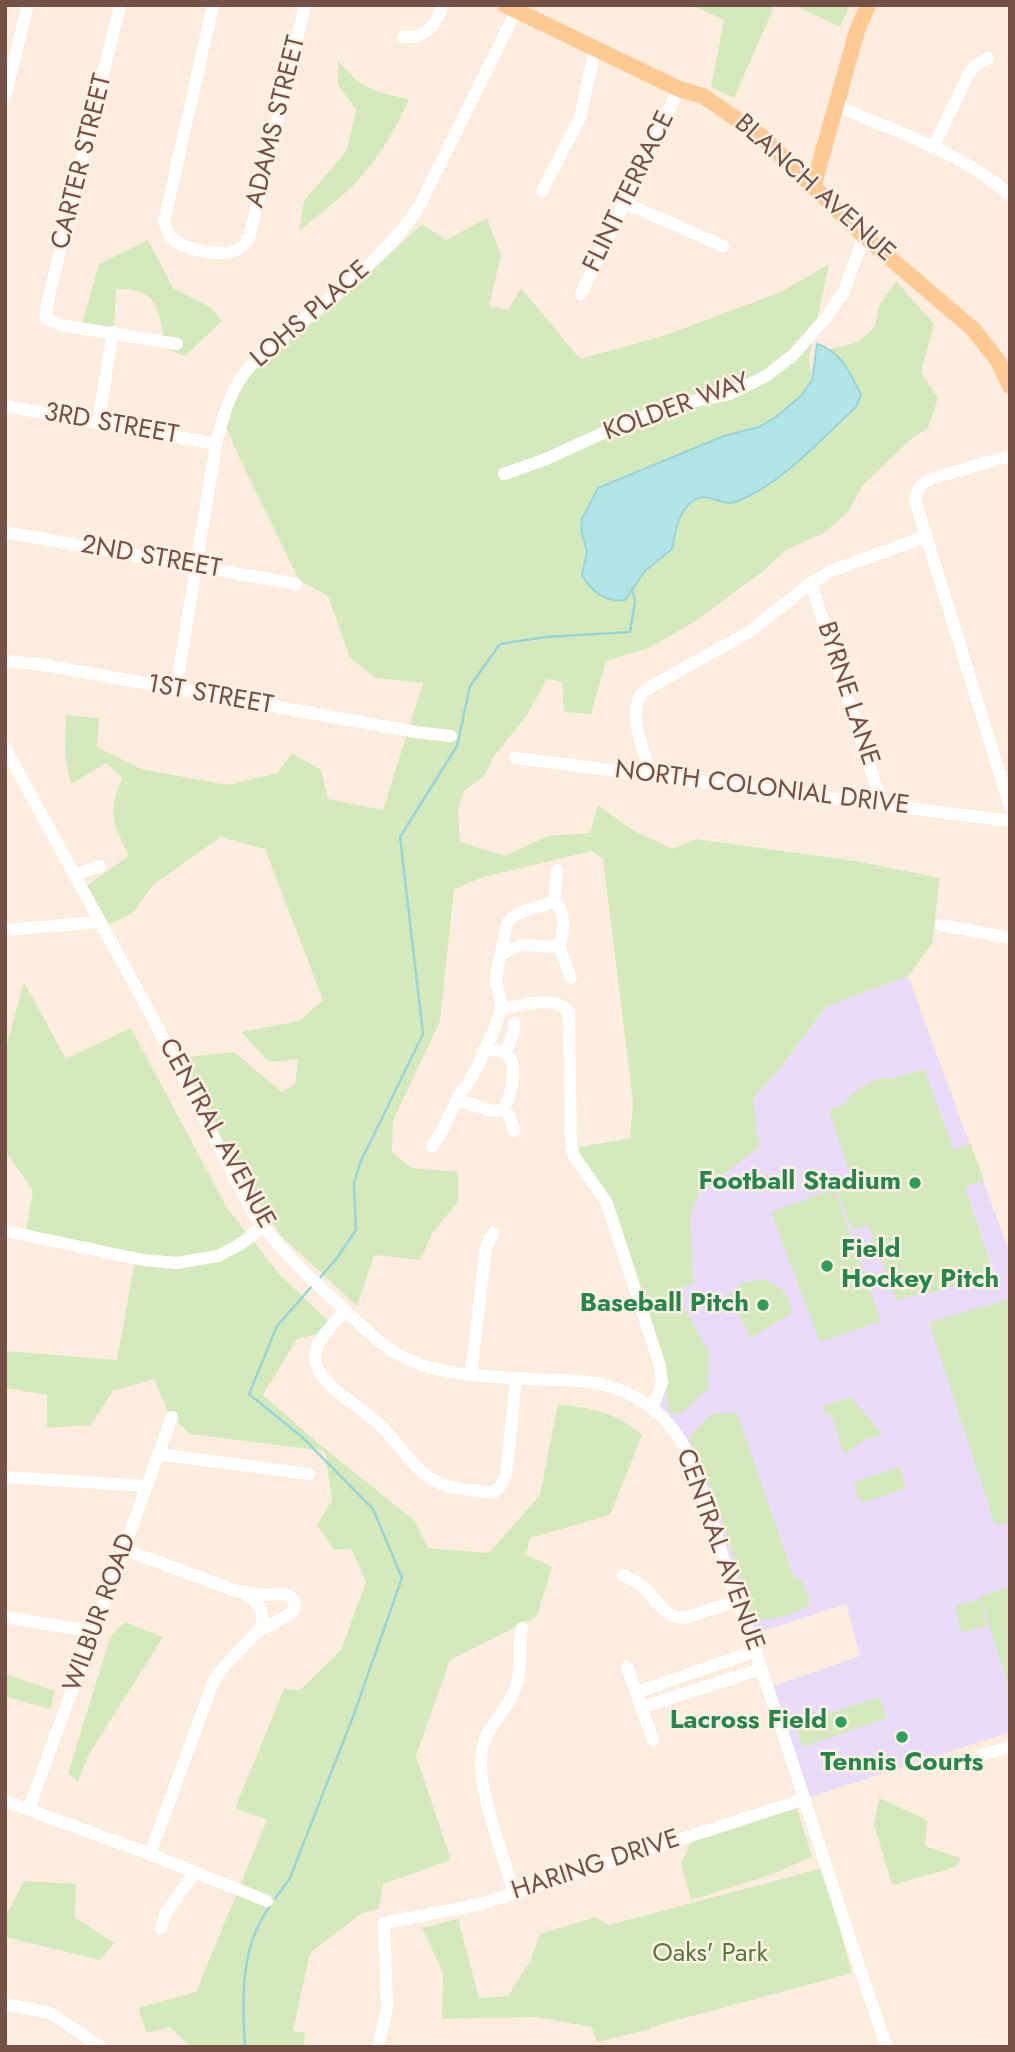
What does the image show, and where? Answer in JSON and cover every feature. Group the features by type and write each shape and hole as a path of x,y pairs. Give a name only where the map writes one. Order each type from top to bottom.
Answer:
{"main road":[{"path":"813,187 857,32 868,5"},
{"name":"BLANCH AVENUE","path":"510,8 678,89 701,95 746,124 864,236 973,329 998,361 1010,386"}],"street":[{"path":"5,97 28,5"},
{"name":"CARTER STREET","path":"113,332 60,324 46,318 47,304 120,5"},
{"name":"ADAMS STREET","path":"213,5 164,222 166,230 176,242 220,254 240,249 249,238 305,5"},
{"path":"403,37 426,33 437,22 443,5"},
{"name":"LOHS PLACE","path":"176,690 216,444 224,414 243,376 266,349 393,243 414,215 510,8"},
{"path":"542,191 580,118 595,49"},
{"path":"933,148 969,73 988,58"},
{"name":"FLINT TERRACE","path":"581,294 678,89"},
{"path":"835,105 979,170 1010,195"},
{"path":"625,202 723,246"},
{"name":"KOLDER WAY","path":"504,474 546,459 624,424 679,404 729,394 766,376 793,355 826,318 844,291 864,236"},
{"path":"98,423 113,332 177,344"},
{"name":"3RD STREET","path":"5,406 216,444"},
{"path":"1010,456 924,482 915,500 1010,807"},
{"name":"2ND STREET","path":"5,532 296,584"},
{"path":"651,774 634,710 645,690 750,632 811,583 831,571 925,537"},
{"name":"BYRNE LANE","path":"811,583 882,805"},
{"name":"1ST STREET","path":"5,661 38,664 451,736"},
{"name":"CENTRAL AVENUE","path":"5,748 252,1211 315,1283 375,1339 409,1360 447,1371 471,1374 516,1379 591,1381 623,1391 652,1408 679,1436 756,1651 806,1799 853,1952 887,2047"},
{"name":"NORTH COLONIAL DRIVE","path":"515,758 1010,821"},
{"path":"74,875 100,866"},
{"path":"557,870 554,902 562,912 563,937 559,946 571,978"},
{"path":"432,1146 442,1133 457,1100 473,1075 501,1009 496,977 506,927 518,913 554,902"},
{"path":"5,930 100,922"},
{"path":"941,925 1010,938"},
{"path":"501,955 529,944 550,948 559,946"},
{"path":"501,1009 555,1003 564,1005 569,1012 571,1146 574,1156 607,1203 660,1366 662,1383 652,1408"},
{"path":"505,1054 514,1031 514,1023"},
{"path":"483,1050 491,1049 505,1054 512,1061 509,1100 503,1110"},
{"path":"457,1100 493,1111 503,1110 509,1115 514,1131"},
{"path":"5,1231 143,1260 177,1263 218,1256 242,1243 263,1226"},
{"path":"471,1374 486,1247 493,1233"},
{"path":"345,1311 318,1343 315,1359 320,1371 328,1382 379,1424 426,1475 449,1487 493,1493 500,1487 506,1475 516,1379"},
{"name":"WILBUR ROAD","path":"29,1808 172,1417"},
{"path":"158,1454 309,1474"},
{"path":"5,1477 146,1486"},
{"path":"125,1550 255,1600 263,1618 256,1633"},
{"path":"623,1575 645,1588 660,1608 676,1618 684,1618 737,1601"},
{"path":"150,1854 214,1680 256,1633 293,1612 295,1603 285,1594 262,1595 237,1591"},
{"path":"5,1617 93,1632"},
{"path":"514,1893 483,1785 480,1760 487,1733 515,1689 520,1667 522,1628"},
{"path":"637,1692 756,1651"},
{"path":"732,1660 737,1676"},
{"path":"627,1667 653,1740"},
{"path":"643,1707 761,1669"},
{"path":"687,1675 692,1691"},
{"path":"965,1766 984,1754 1010,1747"},
{"name":"HARING DRIVE","path":"378,2047 387,2008 384,1923 481,1904 806,1799"},
{"path":"5,1801 150,1854 267,1901"},
{"path":"161,1928 166,1913 195,1872"},
{"path":"5,2004 50,2013 101,2047"}],"shaded area":[{"path":"908,976 1010,1254 1010,1732 805,1799 767,1688 860,1656 846,1604 751,1635 693,1467 656,1412 662,1383 607,1203 753,1098 778,1071 826,1007"}],"green space":[{"path":"691,5 775,5 734,98 711,87 724,20"},
{"path":"794,5 850,5 840,27"},
{"path":"338,61 358,82 381,93 409,99 390,137 365,173 340,198 299,231 304,201 347,150 356,110 338,85"},
{"path":"487,218 501,255 489,306 508,310 521,288 580,359 666,335 781,292 829,264 809,358 812,380 802,395 776,417 759,427 724,436 598,489 587,507 581,530 587,551 582,575 595,590 611,598 625,600 645,571 672,549 681,516 693,501 704,497 732,503 755,493 786,472 856,407 849,371 831,349 859,342 875,326 879,306 896,281 934,324 921,372 938,398 928,428 909,441 862,486 848,512 824,533 786,550 761,573 694,622 649,648 606,661 591,714 564,712 562,682 547,679 527,715 494,756 485,775 464,791 458,809 460,842 505,856 548,836 590,833 598,805 634,831 673,849 696,839 855,861 940,878 932,944 908,976 826,1007 778,1071 753,1098 759,1147 699,1193 690,1217 694,1283 674,1290 709,1353 708,1388 679,1415 669,1412 665,1386 612,1204 578,1156 580,1147 630,1138 633,1103 603,859 592,851 483,877 454,889 440,1021 393,1121 392,1152 411,1168 458,1172 458,1201 432,1234 420,1260 374,1255 357,1306 282,1237 245,1183 178,1058 234,1052 282,1092 295,1084 298,1059 269,1062 241,1032 299,1021 323,1000 265,849 221,837 153,885 133,913 109,924 86,886 129,856 119,835 113,810 122,778 106,763 71,784 65,755 66,715 99,718 97,747 141,769 227,785 278,773 292,753 321,770 328,799 383,810 423,683 376,678 350,658 328,596 299,580 225,424 247,375 339,301 422,224 446,240"},
{"path":"148,240 173,288 210,307 222,321 185,356 167,349 155,305 142,293 116,289 114,329 82,324 99,264"},
{"path":"24,982 66,1059 131,1028 227,1208 281,1276 337,1329 297,1339 263,1395 415,1521 428,1548 489,1553 540,1495 558,1404 613,1416 642,1435 610,1515 530,1538 526,1555 552,1567 537,1616 450,1660 416,1756 451,1860 383,1884 379,1909 362,1913 310,1953 293,2031 305,2033 304,2047 191,2047 170,2027 147,2033 138,2008 196,1992 267,1820 235,1808 284,1689 300,1690 341,1650 366,1582 351,1548 334,1550 317,1525 332,1500 325,1451 190,1434 169,1414 154,1379 113,1391 91,1425 47,1428 47,1395 5,1388 5,1351 117,1360 136,1254 25,1237 33,1191 5,1150 5,1051"},
{"name":"Football Stadium","path":"924,1069 954,1150 971,1144 984,1181 965,1187 992,1268 946,1289 896,1300 868,1225 852,1230 837,1191 854,1185 829,1110 844,1104 868,1083"},
{"name":"Field Hockey Pitch","path":"834,1189 881,1321 820,1342 771,1212"},
{"name":"Baseball Pitch","path":"763,1279 783,1291 793,1312 751,1338 728,1295 743,1283"},
{"path":"1010,1299 1010,1522 995,1525 929,1322"},
{"path":"851,1397 883,1435 866,1439 844,1454 831,1414 826,1415 823,1406"},
{"path":"737,1413 794,1577 802,1580 809,1599 809,1606 773,1619 751,1617 718,1506 689,1438 711,1414"},
{"path":"899,1467 906,1488 865,1502 859,1500 854,1482"},
{"path":"1010,1587 1010,1691 980,1596"},
{"path":"980,1599 987,1626 962,1633 955,1606"},
{"path":"124,1622 163,1637 88,1756 78,1782 68,1773 110,1638"},
{"path":"5,1674 55,1691 50,1709 7,1697 5,1699"},
{"name":"Lacross Field","path":"879,1697 887,1718 803,1747 795,1725"},
{"path":"879,1798 927,1820 925,1846 961,1858 956,1867 892,1885 874,1824"},
{"path":"797,1808 812,1857 767,1876 691,1900 681,1864 692,1840"},
{"name":"Oaks' Park","path":"823,1868 852,1973 597,2042 592,2027 537,2017 442,2019 443,1972 422,1928 458,1919 479,1998 508,1996 530,1961 540,1934 596,1917 609,1925"},
{"path":"24,1881 76,1884 75,1917 114,1943 100,1960 5,1937 5,1917"}],"water":[{"path":"817,344 833,352 849,371 861,395 856,407 786,472 755,493 732,503 704,497 688,505 678,522 672,549 645,571 625,600 605,598 595,591 582,575 587,551 581,530 582,519 598,488 724,436 759,427 776,417 802,395 812,380"}],"waterway":[{"path":"319,1279 356,1230 354,1183 360,1163 423,1034 400,837 457,746 470,686 500,644 546,637 630,632 635,601 632,589"},
{"path":"275,1899 290,1878 354,1714 402,1578 373,1509 302,1437 249,1394 277,1326 312,1286"},
{"path":"245,2047 243,2010 248,1956 260,1922 270,1906"}],"place":[{"name":"Football Stadium","path":"915,1183"},
{"name":"Field Hockey Pitch","path":"827,1266"},
{"name":"Baseball Pitch","path":"763,1305"},
{"name":"Lacross Field","path":"841,1722"},
{"name":"Tennis Courts","path":"902,1737"}]}
